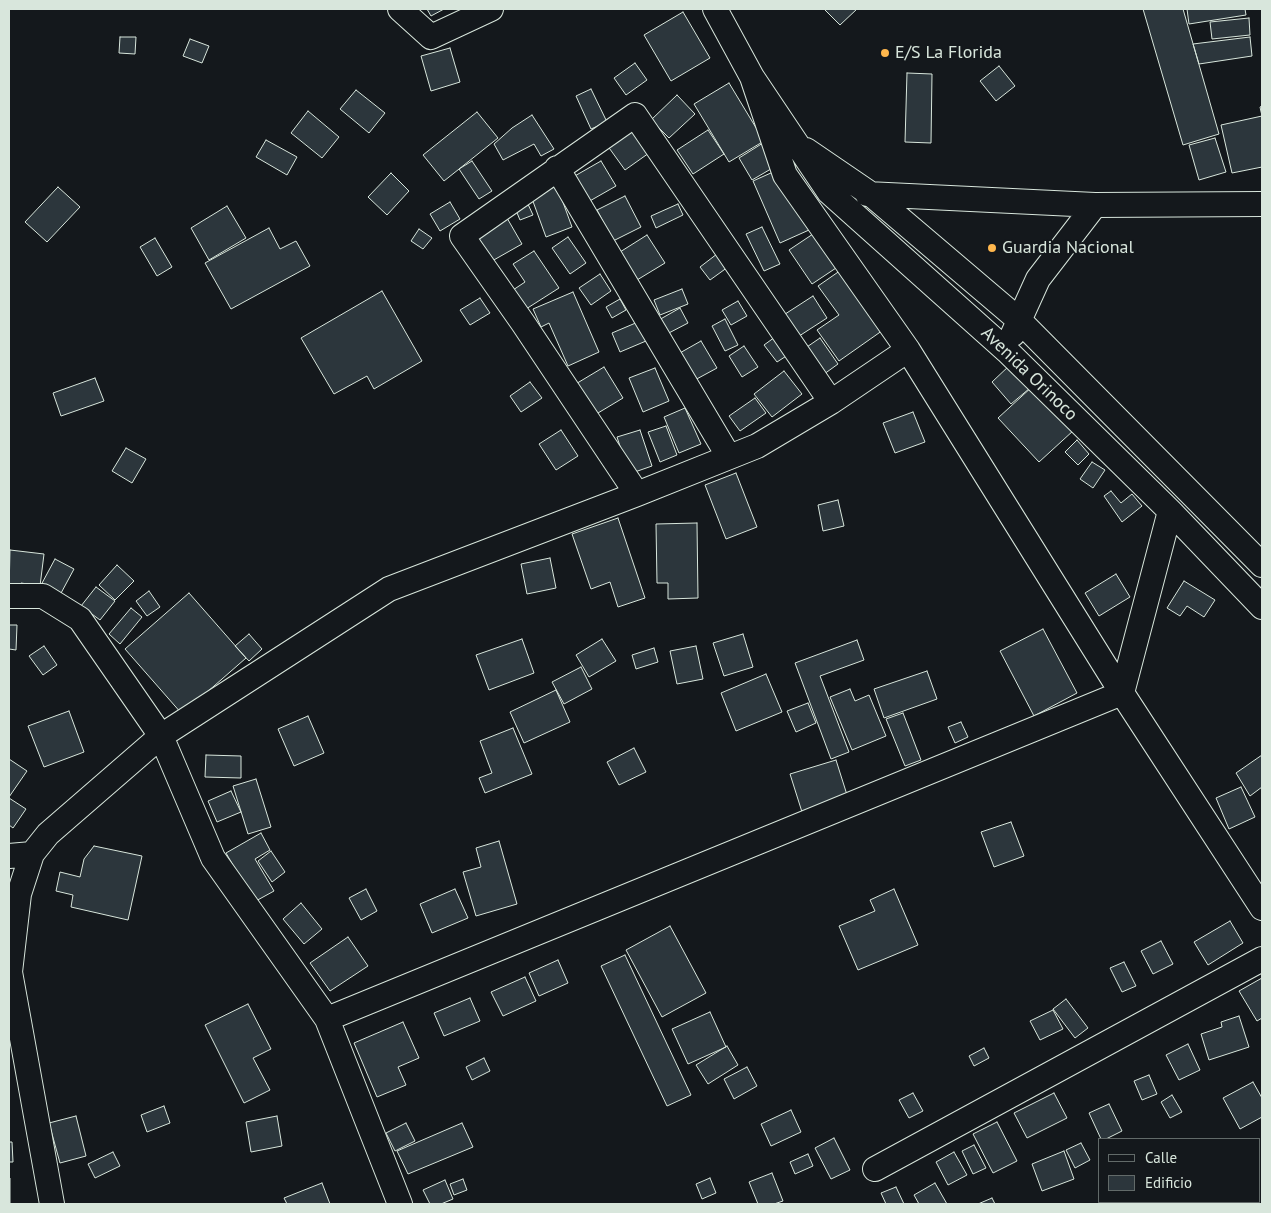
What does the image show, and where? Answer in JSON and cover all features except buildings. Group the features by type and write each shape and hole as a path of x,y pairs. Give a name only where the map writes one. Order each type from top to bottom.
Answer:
{"street":[{"path":"400,9 431,38 492,9"},
{"name":"Avenida Orinoco","path":"715,9 752,77 829,192 1007,351 1170,511 1262,607"},
{"path":"752,77 785,175 908,350 1122,693 1262,908"},
{"path":"637,494 523,323 462,236 635,115 831,402"},
{"name":"Avenida Orinoco","path":"796,144 872,195 1019,320 1262,565"},
{"path":"557,168 729,457"},
{"path":"829,192 1095,205 1262,204"},
{"path":"1007,351 1038,279 1095,205"},
{"path":"52,1204 10,972 19,894 32,854 48,834 161,736 389,588 637,494 757,446 831,402 908,350"},
{"path":"1122,693 1170,511"},
{"path":"9,596 43,596 80,619 161,736 212,858 327,1019 400,1204"},
{"path":"327,1019 1122,693"},
{"path":"9,856 32,854"},
{"path":"875,1169 1262,959"}],"place":[{"name":"E/S La Florida","path":"885,53"},
{"name":"Guardia Nacional","path":"992,248"}]}
